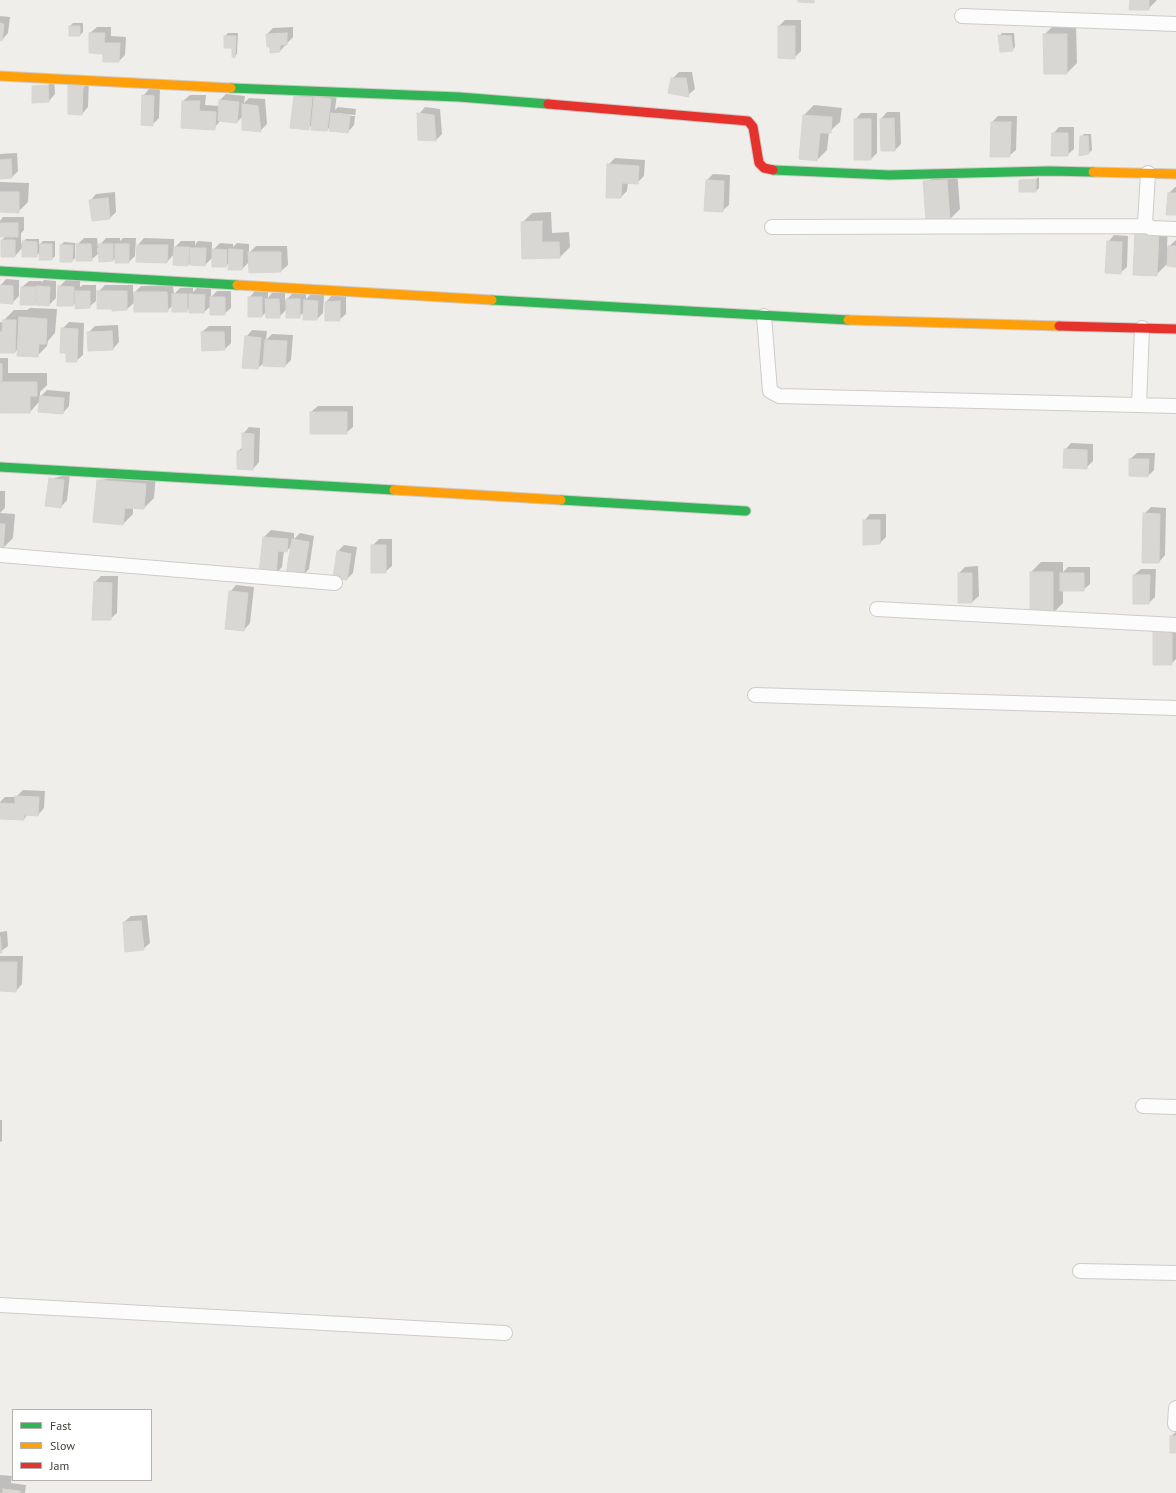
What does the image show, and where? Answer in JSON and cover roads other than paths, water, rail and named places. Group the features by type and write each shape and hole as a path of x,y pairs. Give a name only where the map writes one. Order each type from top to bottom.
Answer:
{"street":[{"path":"962,16 1176,24"},
{"path":"0,76 459,97 748,121 753,127 760,163 764,168 771,170 889,175 1049,171 1176,174"},
{"path":"1147,226 1145,223 1148,174"},
{"path":"772,226 1147,226 1158,229 1176,229"},
{"path":"0,271 832,320 1176,329"},
{"path":"764,316 770,391 779,396 1176,406"},
{"path":"1139,405 1142,328"},
{"path":"0,468 746,511"},
{"path":"0,555 335,583"},
{"path":"877,610 1176,625"},
{"path":"754,695 1176,708"},
{"path":"1143,1106 1176,1107"},
{"path":"1080,1271 1176,1273"},
{"path":"0,1305 505,1333"},
{"path":"1175,1424 1176,1408"}]}
